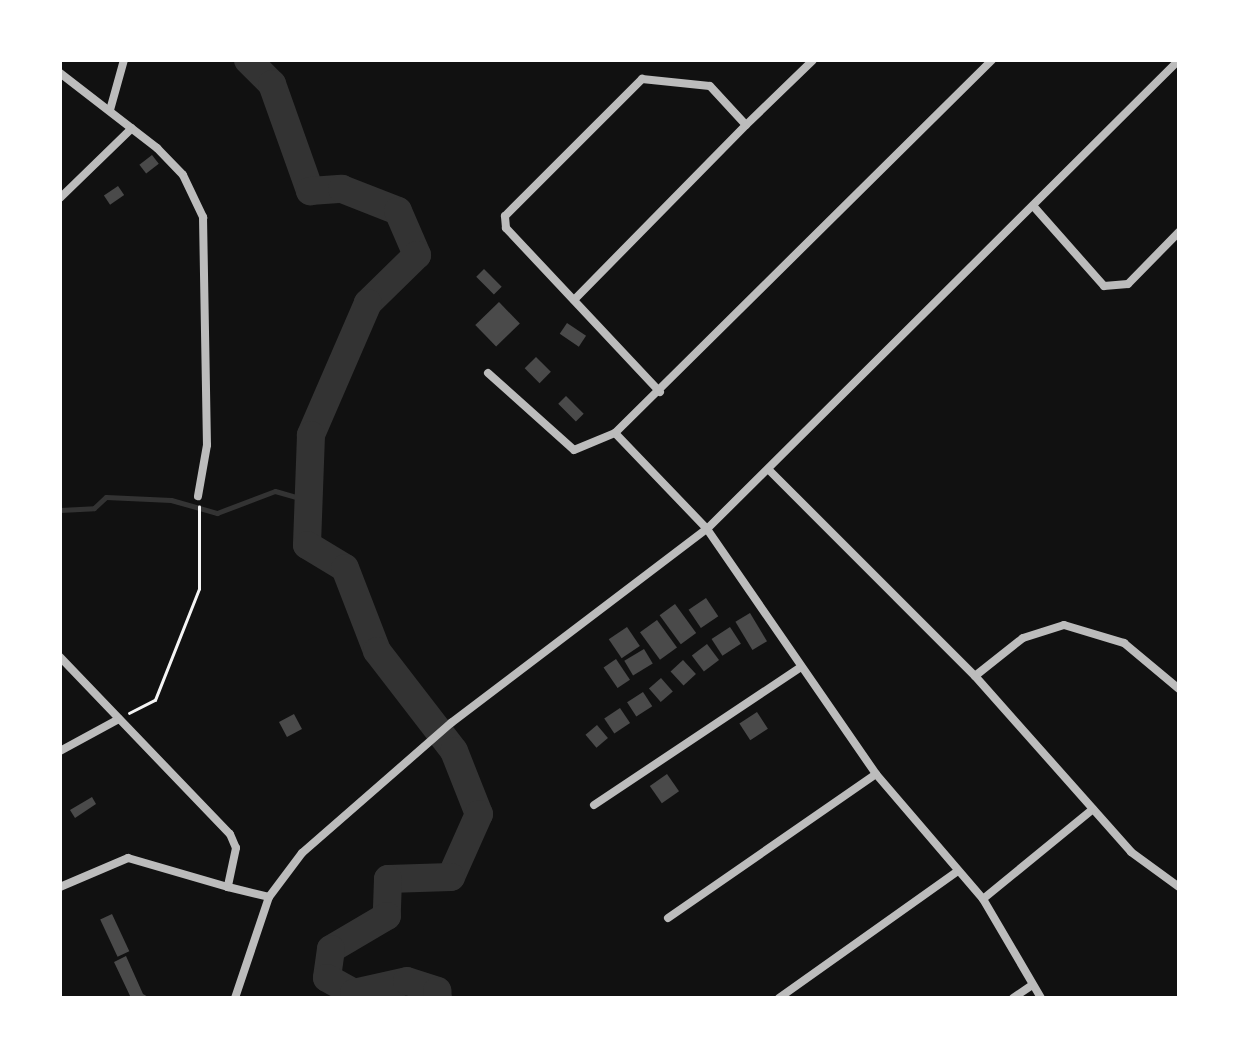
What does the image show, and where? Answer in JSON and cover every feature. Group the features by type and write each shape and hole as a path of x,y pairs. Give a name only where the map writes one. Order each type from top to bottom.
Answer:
{"street":[{"path":"110,110 124,60"},
{"path":"574,300 813,60"},
{"path":"488,373 574,450 615,433 992,60"},
{"path":"235,998 270,897 302,852 451,723 707,529 770,472 1179,60"},
{"path":"60,73 132,128 183,175 203,217 207,445 198,496"},
{"path":"660,392 506,228 507,212 646,76 710,86 746,125"},
{"path":"60,198 132,128"},
{"path":"1035,208 1104,286 1128,284 1179,232"},
{"path":"615,433 707,529 876,774 983,899 1042,998"},
{"path":"770,472 975,676 1131,852 1179,887"},
{"path":"975,676 1023,638 1064,624 1124,643 1179,689"},
{"path":"60,657 230,834 236,848 228,888"},
{"path":"594,805 802,667"},
{"path":"60,751 119,719"},
{"path":"668,918 876,774"},
{"path":"983,899 1093,809"},
{"path":"60,887 128,858 270,897"},
{"path":"779,998 958,870"},
{"path":"1013,998 1032,985"}],"path":[{"path":"119,719 155,700 175,653 202,573 198,516"}],"building":[{"path":"152,155 159,164 146,174 139,165"},
{"path":"118,186 124,195 110,205 104,196"},
{"path":"484,269 502,287 494,294 476,277"},
{"path":"499,302 520,324 496,347 475,325"},
{"path":"567,323 586,336 579,347 560,334"},
{"path":"536,357 551,372 540,383 525,368"},
{"path":"566,396 584,414 576,421 558,404"},
{"path":"706,598 718,616 701,628 689,610"},
{"path":"675,604 696,633 681,644 660,615"},
{"path":"750,613 767,641 752,650 735,622"},
{"path":"657,620 677,648 660,660 640,632"},
{"path":"627,627 640,646 622,658 609,639"},
{"path":"730,627 741,644 722,656 712,639"},
{"path":"707,644 719,660 704,671 692,655"},
{"path":"644,649 653,664 633,675 624,661"},
{"path":"616,659 630,680 618,688 604,667"},
{"path":"683,660 696,674 684,685 671,672"},
{"path":"661,678 673,692 661,702 649,688"},
{"path":"643,692 652,706 636,717 627,702"},
{"path":"620,708 630,723 614,734 604,719"},
{"path":"757,712 768,729 750,740 739,723"},
{"path":"294,714 302,729 287,737 279,722"},
{"path":"597,725 608,738 596,748 586,735"},
{"path":"667,774 679,791 662,803 650,786"},
{"path":"92,797 96,804 75,818 70,810"},
{"path":"112,914 129,951 118,957 100,919"},
{"path":"126,956 143,994 150,998 131,998 114,962"}],"waterway":[{"path":"248,60 272,84 310,191 342,189 398,211 417,255 368,303 311,435 307,545 345,568 377,651 454,751 479,814 451,877 388,879 387,916 331,949 327,978 354,993 407,981 437,991 438,998"},
{"path":"60,510 94,508 106,497 171,500 217,513 275,491 309,501"}]}
